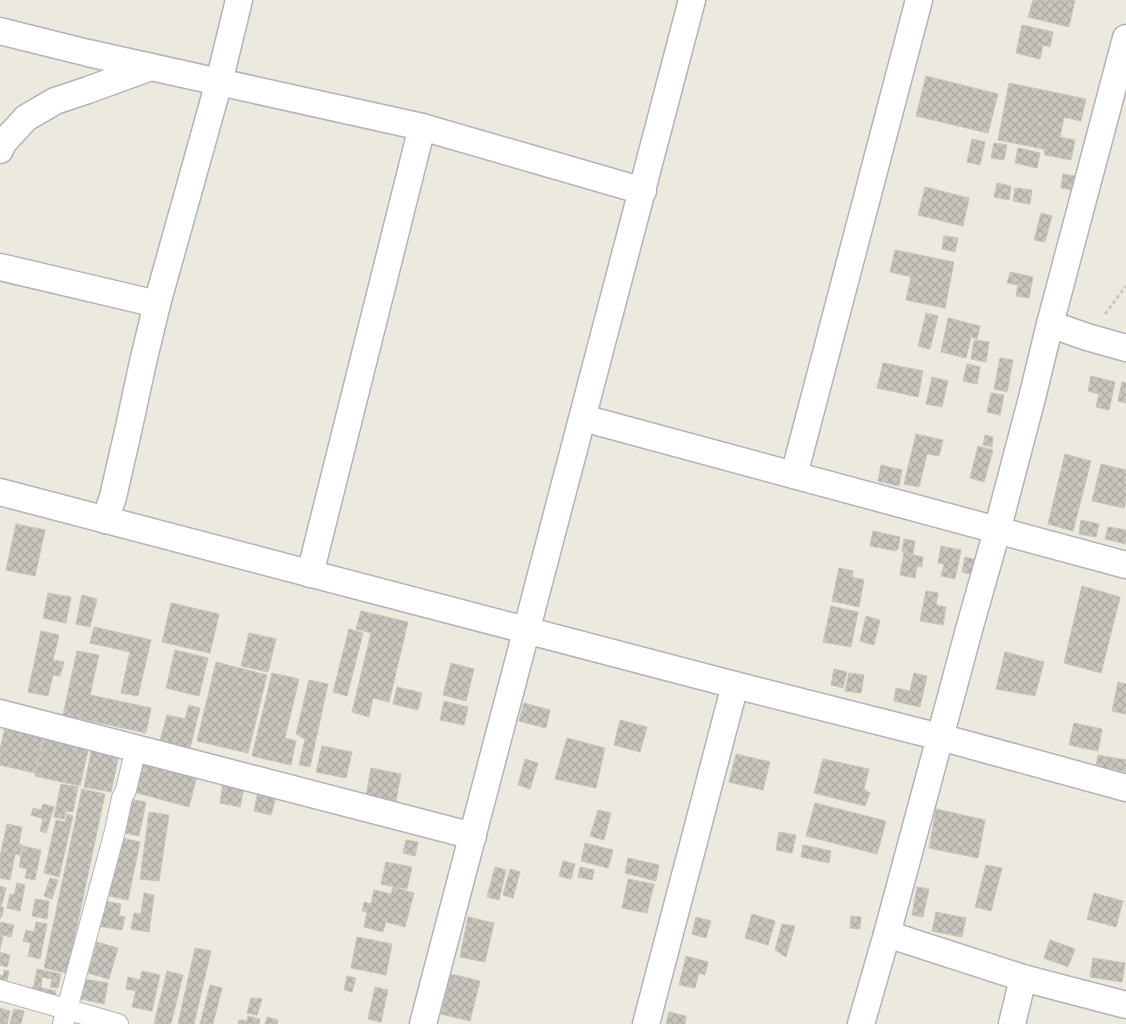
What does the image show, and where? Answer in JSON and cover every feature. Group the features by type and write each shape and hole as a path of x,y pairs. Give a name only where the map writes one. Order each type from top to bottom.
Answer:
{"street":[{"path":"105,520 113,496 157,304 239,0"},
{"path":"423,1024 528,631 692,0"},
{"path":"794,475 919,0"},
{"path":"0,31 88,53 422,127 643,191"},
{"path":"861,1024 997,531 1126,38"},
{"path":"0,150 3,143 26,118 55,101 151,67"},
{"path":"310,574 422,127"},
{"path":"0,267 157,304"},
{"path":"1050,324 1087,338 1126,348"},
{"path":"583,418 1126,565"},
{"path":"0,492 736,686 940,737 1126,788"},
{"path":"646,1024 736,686"},
{"path":"0,713 473,836"},
{"path":"65,1017 136,748"},
{"path":"887,934 1023,978 1126,1004"},
{"path":"1012,1024 1023,978"},
{"path":"0,990 65,1017 118,1024"}],"building":[{"path":"1033,0 1075,0 1069,27 1028,17"},
{"path":"1022,25 1053,32 1050,47 1043,45 1040,59 1016,53"},
{"path":"926,76 998,94 988,133 916,116"},
{"path":"1009,83 1086,99 1081,121 1064,117 1060,137 1075,140 1071,160 1045,155 1044,149 998,140"},
{"path":"972,139 985,142 980,165 967,162"},
{"path":"994,143 1007,145 1004,160 991,158"},
{"path":"1018,148 1040,153 1037,168 1015,163"},
{"path":"1063,174 1081,177 1078,191 1061,188"},
{"path":"997,183 1011,186 1009,200 994,197"},
{"path":"925,187 969,198 963,226 918,215"},
{"path":"1015,188 1032,190 1030,204 1013,201"},
{"path":"1041,213 1052,216 1045,242 1034,240"},
{"path":"944,236 958,238 955,252 942,249"},
{"path":"895,250 954,262 945,308 906,300 911,277 890,272"},
{"path":"1010,272 1033,277 1029,298 1016,296 1018,285 1007,283"},
{"path":"926,313 938,316 930,349 918,346"},
{"path":"948,318 980,326 977,339 971,337 966,358 941,352"},
{"path":"974,340 989,342 986,362 971,359"},
{"path":"1000,358 1013,360 1007,392 994,389"},
{"path":"883,363 923,371 918,397 877,388"},
{"path":"967,364 980,367 977,384 963,381"},
{"path":"1091,376 1115,382 1109,410 1096,407 1099,394 1088,391"},
{"path":"932,377 948,381 942,407 926,404"},
{"path":"1122,382 1126,383 1126,403 1118,401"},
{"path":"991,393 1004,395 1000,415 987,412"},
{"path":"916,434 943,440 939,456 927,454 919,487 904,484"},
{"path":"985,435 993,437 992,447 983,445"},
{"path":"978,446 993,450 984,482 970,478"},
{"path":"1065,454 1091,461 1073,531 1048,524"},
{"path":"1101,464 1126,470 1126,500 1124,508 1092,501"},
{"path":"881,465 902,470 899,486 878,481"},
{"path":"1081,520 1099,524 1096,537 1079,534"},
{"path":"16,524 45,530 35,576 6,570"},
{"path":"1108,527 1126,530 1126,544 1105,539"},
{"path":"873,531 900,537 898,549 896,551 870,546"},
{"path":"904,539 915,541 913,554 902,552"},
{"path":"941,546 961,550 955,579 941,576 944,564 938,563"},
{"path":"904,553 923,557 922,567 917,566 915,578 900,575"},
{"path":"965,557 977,560 974,575 962,572"},
{"path":"839,568 853,571 852,577 864,580 859,607 832,601"},
{"path":"1082,586 1120,597 1101,673 1064,663"},
{"path":"926,591 938,593 936,605 946,607 943,625 920,621"},
{"path":"48,593 71,597 66,623 43,618"},
{"path":"82,595 97,599 90,627 76,624"},
{"path":"171,603 219,614 210,653 162,642"},
{"path":"831,606 858,612 851,647 823,642"},
{"path":"361,611 408,622 389,702 373,698 369,717 352,712 371,633 356,629"},
{"path":"866,616 880,620 874,645 860,641"},
{"path":"94,627 151,640 138,696 121,693 130,652 90,643"},
{"path":"349,629 363,633 347,696 333,692"},
{"path":"41,631 59,635 53,660 64,662 60,676 53,675 48,696 28,692"},
{"path":"249,633 276,639 268,672 241,666"},
{"path":"175,650 208,658 199,696 166,688"},
{"path":"77,651 99,655 90,695 151,708 146,733 63,715"},
{"path":"1005,652 1044,662 1035,696 996,689"},
{"path":"216,662 267,675 248,753 197,741"},
{"path":"451,663 474,669 466,701 443,695"},
{"path":"834,669 847,672 843,688 831,685"},
{"path":"272,673 299,679 285,738 296,741 291,765 252,756"},
{"path":"849,673 864,675 861,693 845,691"},
{"path":"914,673 927,676 920,707 894,701 896,688 910,691"},
{"path":"309,680 328,684 310,767 299,765 305,739 296,734"},
{"path":"1118,682 1126,684 1126,714 1112,711"},
{"path":"397,687 422,693 418,710 393,704"},
{"path":"444,701 468,707 464,725 440,720"},
{"path":"524,703 550,710 546,728 519,721"},
{"path":"189,705 200,708 190,748 160,741 167,715 185,719"},
{"path":"620,720 647,727 640,752 614,745"},
{"path":"1074,723 1102,729 1098,751 1069,745"},
{"path":"5,727 43,735 35,773 0,765 0,750"},
{"path":"44,736 89,746 80,786 35,776"},
{"path":"567,738 605,748 596,788 555,779"},
{"path":"322,746 352,752 346,778 316,772"},
{"path":"92,748 119,754 111,792 84,787"},
{"path":"736,754 770,762 763,790 729,782"},
{"path":"1098,755 1126,760 1126,772 1096,766"},
{"path":"525,759 538,763 530,789 518,785"},
{"path":"823,759 869,769 864,789 870,793 865,806 814,793"},
{"path":"134,760 197,776 189,807 126,790"},
{"path":"371,768 401,774 396,801 366,796"},
{"path":"223,783 244,787 240,807 220,803"},
{"path":"61,784 78,787 73,812 66,811 64,819 54,817"},
{"path":"82,789 105,794 67,973 44,968"},
{"path":"258,791 276,796 271,815 254,811"},
{"path":"122,798 146,802 139,836 115,831"},
{"path":"815,803 886,821 877,854 806,836"},
{"path":"43,804 54,807 46,833 40,831 43,819 31,815 33,808 41,810"},
{"path":"936,809 985,820 978,858 929,848"},
{"path":"598,810 611,813 604,840 590,836"},
{"path":"149,812 169,815 159,881 140,879"},
{"path":"67,814 73,816 59,877 44,873 56,820 65,822"},
{"path":"7,824 22,827 19,844 22,845 20,855 15,854 10,880 0,878 0,857"},
{"path":"779,832 796,835 792,853 776,850"},
{"path":"117,837 140,842 128,900 104,895"},
{"path":"406,840 418,842 415,856 403,853"},
{"path":"585,843 613,850 608,868 581,861"},
{"path":"803,845 831,851 829,863 801,857"},
{"path":"23,846 41,850 35,880 25,878 27,869 19,867"},
{"path":"628,858 659,865 656,881 625,873"},
{"path":"563,861 575,864 571,879 559,876"},
{"path":"386,862 412,867 407,889 381,884"},
{"path":"986,865 1002,868 991,911 975,907"},
{"path":"495,867 506,870 499,900 487,897"},
{"path":"580,867 594,870 592,880 578,877"},
{"path":"510,869 520,872 513,898 503,895"},
{"path":"50,878 58,880 52,899 44,896"},
{"path":"628,879 654,884 647,913 622,908"},
{"path":"17,883 25,885 20,911 7,908 10,894 14,895"},
{"path":"0,886 6,888 1,907 4,908 1,918 0,918"},
{"path":"393,887 414,893 405,927 386,922 383,932 364,927 367,912 362,911 364,902 371,904 374,890 391,894"},
{"path":"917,887 929,889 923,917 912,915"},
{"path":"144,893 154,895 149,932 131,929 134,913 141,914"},
{"path":"1094,893 1123,901 1116,927 1087,919"},
{"path":"35,899 49,901 47,919 32,916"},
{"path":"103,901 121,904 119,916 125,917 122,930 98,926"},
{"path":"936,912 966,918 962,937 932,931"},
{"path":"752,914 775,921 768,945 745,938"},
{"path":"851,916 861,917 860,929 850,928"},
{"path":"468,917 494,923 485,962 460,957"},
{"path":"696,917 711,921 706,938 692,934"},
{"path":"0,922 14,925 11,937 3,935 0,950"},
{"path":"36,922 47,924 40,959 28,956 31,943 23,941 26,930 34,932"},
{"path":"782,924 795,926 786,957 775,950"},
{"path":"357,937 392,944 386,975 351,968"},
{"path":"1050,940 1075,949 1068,967 1044,958"},
{"path":"97,942 118,948 109,979 88,973"},
{"path":"195,948 211,951 194,1024 178,1024"},
{"path":"0,952 10,955 7,967 0,965"},
{"path":"686,956 708,962 705,975 699,973 695,988 679,985"},
{"path":"1093,958 1125,963 1122,982 1090,977"},
{"path":"37,969 61,974 58,988 50,987 52,979 42,977 41,987 34,986"},
{"path":"4,970 9,971 6,985 0,984 0,975 3,976"},
{"path":"142,971 160,975 152,1011 132,1007 136,991 126,989 128,977 140,980"},
{"path":"167,971 183,975 171,1024 154,1024"},
{"path":"451,974 480,981 470,1021 441,1014"},
{"path":"347,976 356,978 352,992 344,990"},
{"path":"84,979 108,983 104,1004 81,999"},
{"path":"210,985 222,988 213,1024 200,1024"},
{"path":"33,986 56,991 54,1003 30,999"},
{"path":"375,987 388,990 381,1022 368,1019"},
{"path":"251,998 262,999 257,1015 247,1013"},
{"path":"0,1008 10,1011 7,1024 0,1024"},
{"path":"14,1009 24,1011 21,1024 10,1024"},
{"path":"669,1012 686,1016 685,1024 666,1024"},
{"path":"248,1016 260,1019 259,1024 238,1024 239,1020 247,1021"},
{"path":"267,1017 278,1020 277,1024 265,1024"}]}
